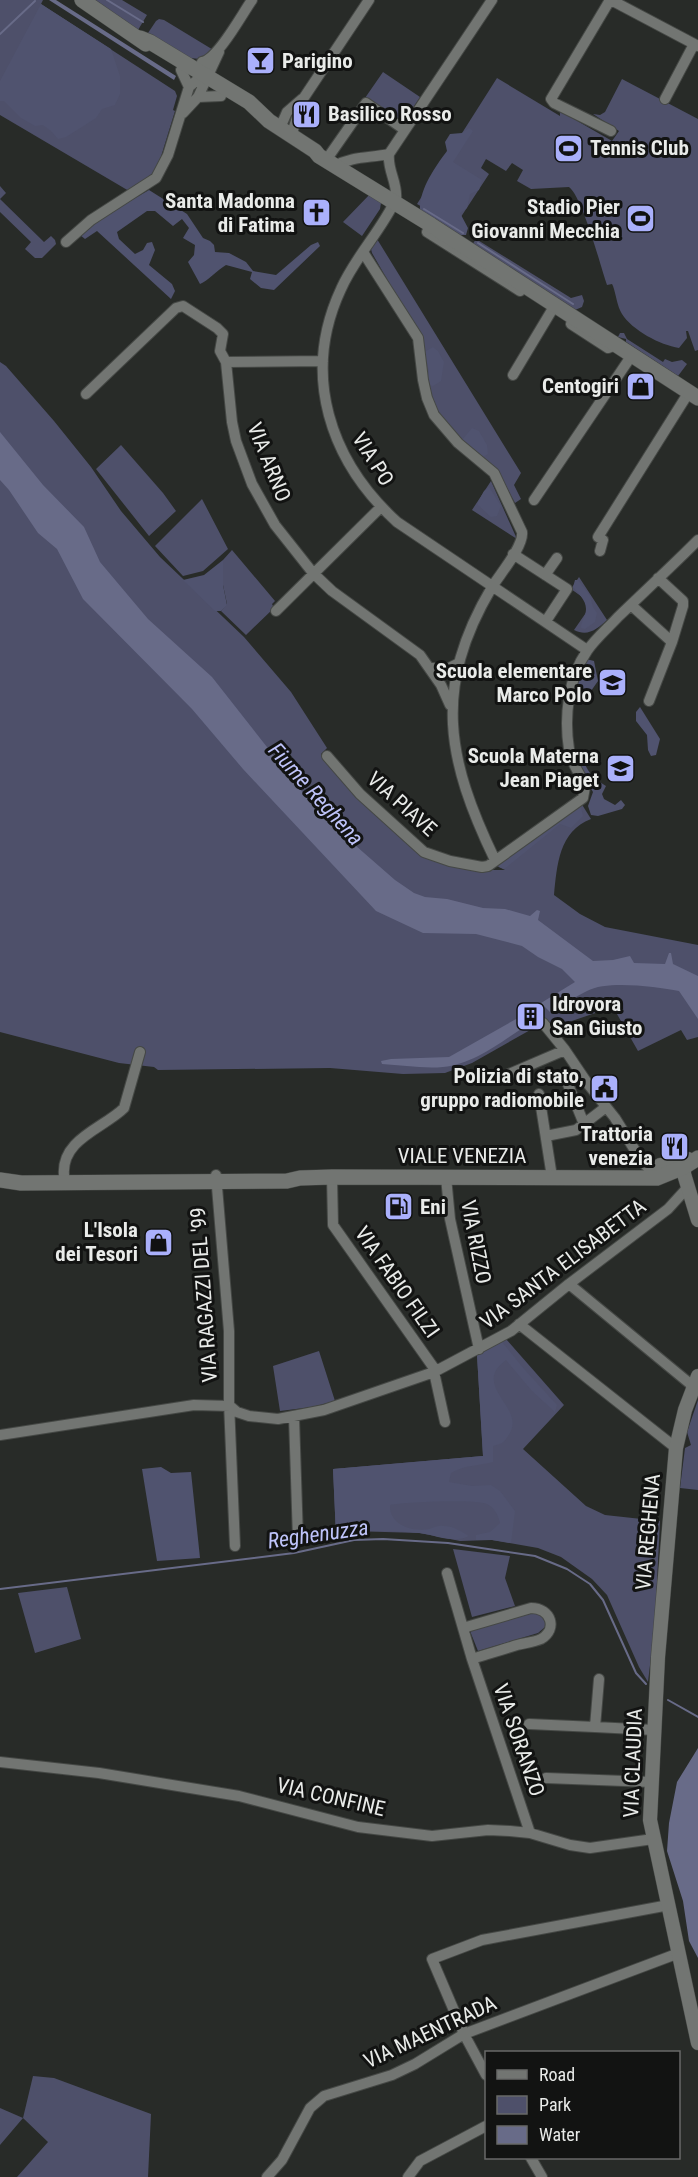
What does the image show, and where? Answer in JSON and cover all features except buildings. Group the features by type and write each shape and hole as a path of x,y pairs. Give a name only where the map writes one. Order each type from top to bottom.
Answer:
{"main road":[{"path":"82,0 140,38 150,42 225,98 330,159 553,308 615,344 694,395"},
{"path":"201,79 249,102 278,127"},
{"name":"VIALE VENEZIA","path":"0,1179 64,1175 216,1178 624,1177 655,1171 698,1150"},
{"name":"VIALE VENEZIA","path":"655,1171 688,1178 698,1158"},
{"name":"VIALE VENEZIA","path":"0,1179 78,1182 216,1178"}],"street":[{"path":"66,242 91,220 153,182 162,169 180,118 201,79 252,0"},
{"path":"278,127 303,99 369,0"},
{"path":"395,201 397,190 389,164 389,154 492,0"},
{"path":"611,131 554,103 551,99 610,0 697,45 665,99"},
{"path":"201,79 222,44"},
{"path":"278,127 287,112 303,99"},
{"path":"330,159 366,103 405,130"},
{"path":"330,159 375,157 389,154"},
{"name":"VIA PO","path":"395,201 341,289 331,312 325,336 323,361 324,399 332,429 358,479 397,522 587,650"},
{"path":"363,252 418,338 423,380 434,416 458,443 490,468 498,478 522,532 523,538 473,623 453,687 452,711 458,765 476,821 495,860"},
{"name":"VIA ARNO","path":"86,394 180,306 218,328 223,334 220,351 226,362 232,422 252,484 275,525 313,573 353,608 420,655 441,685 452,711"},
{"path":"513,375 553,308"},
{"path":"534,500 632,355"},
{"path":"226,362 323,361"},
{"path":"600,551 603,540 598,537 694,395"},
{"path":"276,611 381,507"},
{"path":"587,650 698,540"},
{"path":"513,554 567,589 546,621"},
{"path":"545,575 557,558"},
{"path":"649,701 683,606 683,602 658,578"},
{"path":"631,605 672,642"},
{"name":"VIA PIAVE","path":"327,756 360,794 424,852 450,861 488,866 583,798 585,793 583,782 569,750 567,720 574,678 587,650"},
{"path":"430,668 449,668 459,663"},
{"path":"543,1023 566,1050 655,1171"},
{"path":"495,1080 566,1050"},
{"path":"64,1175 65,1161 73,1148 83,1137 124,1108 140,1052"},
{"path":"567,1082 584,1124"},
{"path":"539,1094 552,1177"},
{"path":"546,1137 576,1130 606,1107"},
{"name":"VIALE VENEZIA","path":"688,1178 690,1157 698,1150"},
{"name":"VIALE VENEZIA","path":"46,1182 64,1175 78,1182"},
{"name":"VIA RIZZO","path":"446,1177 450,1219 479,1349"},
{"name":"VIA RAGAZZI DEL '99","path":"216,1178 229,1331 235,1546"},
{"name":"VIA FABIO FILZI","path":"332,1178 333,1225 435,1371"},
{"path":"688,1178 698,1220"},
{"name":"VIA SANTA ELISABETTA","path":"0,1435 194,1405 230,1406 237,1412 262,1419 294,1417 324,1410 435,1371 479,1349 519,1324 668,1209 688,1178"},
{"path":"569,1284 696,1381"},
{"path":"519,1324 676,1448"},
{"path":"435,1371 445,1422"},
{"name":"VIA REGHENA","path":"656,1695 676,1448 682,1420 696,1381"},
{"path":"294,1417 298,1539"},
{"name":"VIA SORANZO","path":"447,1573 471,1659 530,1833"},
{"path":"463,1628 531,1608 544,1610 550,1619 550,1625 541,1638 471,1659"},
{"path":"595,1727 599,1679"},
{"name":"VIA CLAUDIA","path":"656,1695 650,1820 698,2043"},
{"path":"529,1724 654,1730"},
{"name":"VIA CONFINE","path":"0,1762 99,1773 239,1797 358,1827 432,1836 489,1830 530,1833 578,1847 590,1848 653,1839"},
{"path":"546,1778 651,1782"},
{"path":"485,2073 464,2034 432,1959 482,1940 669,1905"},
{"name":"VIA MAENTRADA","path":"267,2177 282,2160 305,2116 318,2100 337,2091 392,2075 415,2064 464,2034 680,1953"},
{"path":"408,2177 420,2161 485,2127"},
{"path":"532,2159 542,2177"}],"green space":[{"path":"0,0 43,0 41,4 175,91 177,96 173,110 175,111 159,163 152,174 129,191 0,115"},
{"path":"93,0 122,0 147,15 138,30"},
{"path":"159,19 215,51 200,59 190,58 148,33"},
{"path":"383,72 420,97 403,123 365,98"},
{"name":"Stadio Pier Giovanni Mecchia","path":"497,78 560,116 560,111 612,141 619,131 593,114 600,115 605,112 622,79 698,119 698,350 695,351 688,331 686,331 687,338 679,348 663,344 647,336 627,320 620,311 612,284 607,285 580,204 569,187 531,189 517,181 523,170 512,163 506,171 486,159 481,168 489,174 455,226 417,204"},
{"path":"0,186 6,193 0,199"},
{"path":"372,192 381,203 380,209 362,236 343,222"},
{"path":"0,199 44,242 51,236 55,240 56,244 42,258 35,258 25,249 31,242 0,212"},
{"path":"377,239 521,473 514,485 521,499 515,503 500,475 453,432 438,413 431,398 423,342 372,253 371,249"},
{"path":"476,239 571,298 582,295 584,301 582,307 575,310 472,245"},
{"path":"620,333 624,333 627,339 663,362 665,359 672,362 682,360 687,364 678,376 626,342 626,339 618,337"},
{"path":"0,362 54,421 91,467 121,511 160,557 244,637 291,692 327,748 321,754 332,770 420,853 478,870 505,870 497,866 581,803 591,819 580,824 566,840 559,861 554,895 580,914 605,927 698,945 698,1037 687,1040 681,1030 638,1051 613,1007 553,1029 548,1025 532,1029 472,1063 445,1073 403,1074 330,1068 158,1070 154,1067 119,1063 0,1032"},
{"path":"121,445 176,511 149,536 96,469"},
{"path":"491,481 517,539 472,510"},
{"path":"202,499 228,549 203,571 183,576 155,546"},
{"path":"232,550 275,601 272,604 274,608 246,635 221,611 227,604 223,585 223,560"},
{"path":"579,577 607,620 596,629 584,633 574,630 592,604 571,589"},
{"path":"506,1339 564,1405 523,1449 586,1506 605,1515 660,1521 655,1623 648,1682 607,1595 592,1579 561,1557 538,1548 492,1540 460,1541 420,1533 349,1531 336,1535 333,1469 483,1456 477,1355"},
{"path":"319,1351 335,1401 280,1411 273,1366"},
{"path":"698,1400 698,1490 680,1488 685,1448 691,1445 687,1432"},
{"path":"453,1549 510,1556 505,1578 515,1606 472,1617"},
{"path":"67,1587 81,1639 35,1653 18,1593"},
{"path":"539,1610 546,1621 545,1627 538,1633 478,1651 470,1631"},
{"path":"33,2076 54,2078 151,2114 148,2177 17,2177 48,2142 23,2118"},
{"path":"0,2108 23,2118 0,2145"}],"shaded area":[{"path":"41,4 111,49 120,76 120,94 115,105 102,109 96,118 66,137 58,139 43,125 35,126 21,118 4,101 0,101 0,81"},
{"path":"469,128 473,131 453,162 482,180 479,190 470,194 467,208 460,213 468,228 466,235 460,235 420,210 420,202 429,179 447,151 445,142 450,134 462,133"},
{"path":"149,190 187,214 203,238 214,245 215,252 229,253 246,262 253,271 276,275 311,245 318,242 320,246 274,290 261,288 250,279 252,272 226,265 200,284 188,262 194,255 195,245 183,238 189,228 182,219 173,226 155,211 147,211 117,232 119,239 135,254 143,250 147,243 152,242 155,250 149,265 172,284 175,291 171,299 97,231 85,239 80,235 99,219"},
{"path":"433,347 444,362 441,381 433,386 429,385 427,380 429,371 425,354"},
{"path":"472,428 479,431 487,445 488,454 483,457 462,440"},
{"path":"489,487 501,506 497,516 491,517 477,504"},
{"path":"223,560 223,585 227,605 221,611 215,611 183,580 204,575"},
{"path":"575,580 578,580 590,596 597,613 595,622 585,629 581,628 586,606 573,587"},
{"path":"586,659 594,661 598,681 591,691 579,691 574,687"},
{"path":"640,707 660,739 656,755 651,756 648,750 647,735 636,721 636,712"},
{"path":"583,758 592,775 606,786 602,794 604,799 615,805 621,800 625,805 622,809 598,816 591,815 588,806 593,792 579,762"},
{"path":"581,807 583,816 571,828 560,824 504,869 499,867 498,862 574,808"},
{"path":"502,1342 557,1405 555,1412 532,1391 506,1360 496,1370 494,1379 496,1389 511,1416 512,1426 508,1436 502,1443 493,1446 493,1462 456,1470 451,1473 449,1482 472,1486 491,1485 500,1491 515,1511 511,1543 476,1540 476,1535 490,1532 500,1523 496,1512 490,1506 479,1502 424,1502 390,1505 393,1518 403,1526 422,1530 439,1526 450,1527 469,1536 463,1538 451,1539 419,1533 388,1531 336,1535 333,1469 483,1456 477,1355"},
{"path":"161,1467 171,1473 191,1472 200,1558 157,1561 142,1469"}],"water":[{"path":"49,0 56,0 176,76 174,80"},
{"path":"0,432 43,485 84,527 100,562 148,619 212,677 307,798 340,832 395,880 414,893 425,897 447,899 483,908 505,909 530,916 537,910 540,911 538,920 593,961 630,956 634,963 665,964 671,953 673,964 698,976 698,1019 679,991 632,985 607,986 587,991 551,1013 541,1003 575,982 562,969 522,946 476,934 423,933 376,911 243,769 192,709 83,599 57,549 38,533 0,480"},
{"path":"525,1014 530,1023 489,1050 467,1061 443,1067 382,1064 381,1061 391,1059 449,1057"},
{"path":"698,1748 698,1958 689,1941 683,1901 667,1851 669,1823 677,1782"}],"waterway":[{"path":"107,0 143,22"},
{"path":"0,34 35,1"},
{"path":"424,209 463,233"},
{"path":"478,243 573,304"},
{"name":"Reghenuzza","path":"0,1589 294,1553 354,1540 383,1539 448,1543 535,1556 567,1569 590,1584 603,1600 636,1673 646,1684"},
{"name":"Reghenuzza","path":"668,1700 698,1717"}],"place":[{"name":"Parigino","path":"261,61"},
{"name":"Basilico Rosso","path":"307,114"},
{"name":"Tennis Club","path":"569,148"},
{"name":"Santa Madonna di Fatima","path":"316,213"},
{"name":"Stadio Pier Giovanni Mecchia","path":"641,219"},
{"name":"Centogiri","path":"640,386"},
{"name":"Scuola elementare Marco Polo","path":"613,683"},
{"name":"Scuola Materna Jean Piaget","path":"620,768"},
{"name":"Idrovora San Giusto","path":"531,1016"},
{"name":"Polizia di stato, gruppo radiomobile","path":"605,1088"},
{"name":"Trattoria venezia","path":"674,1146"},
{"name":"Eni","path":"399,1207"},
{"name":"L'Isola dei Tesori","path":"159,1242"}],"water label":[{"name":"Fiume Reghena","path":"316,794"}]}
